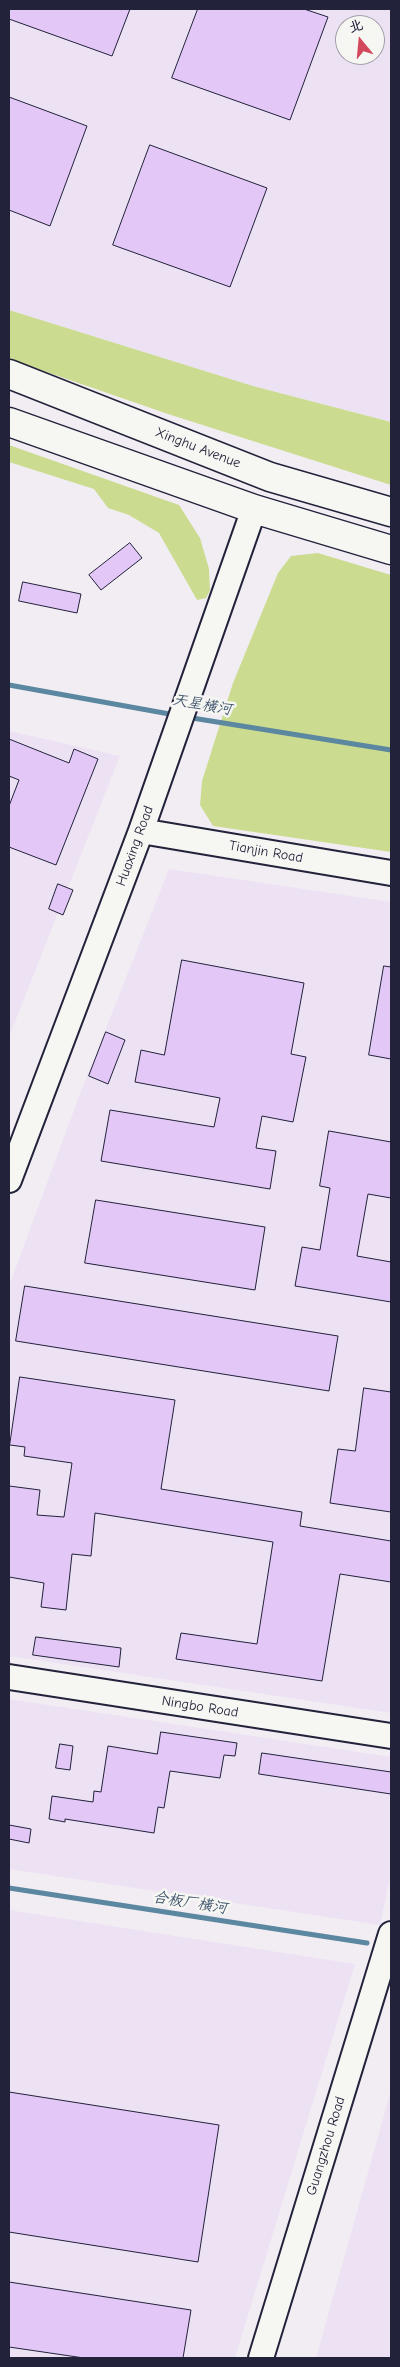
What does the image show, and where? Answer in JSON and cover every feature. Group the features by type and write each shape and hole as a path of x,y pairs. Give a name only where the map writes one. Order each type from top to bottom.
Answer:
{"main road":[{"name":"Xinghu Avenue","path":"9,374 270,477 391,512"},
{"path":"9,422 254,509 391,550"}],"street":[{"name":"Huaxing Road","path":"9,1180 141,831 254,509"},
{"name":"Tianjin Road","path":"141,831 391,873"},
{"name":"Ningbo Road","path":"9,1677 391,1736"},
{"name":"Guangzhou Road","path":"261,2358 391,1934"}],"shaded area":[{"path":"9,9 391,9 391,422 253,386 9,310"},
{"path":"9,731 120,756 9,1037"},
{"path":"169,869 391,902 391,1713 9,1656 9,1286 81,1091"},
{"path":"9,1699 391,1757 391,1873 380,1925 9,1869"},
{"path":"9,1910 355,1964 235,2358 9,2358"},
{"path":"391,2090 391,2358 316,2358"}],"green space":[{"path":"9,310 253,386 391,422 391,485 168,414 9,359"},
{"path":"9,445 179,505 200,538 209,569 210,590 206,598 197,600 159,533 129,515 108,508 94,489 9,462"},
{"path":"318,553 391,575 391,852 213,826 200,805 202,781 233,683 278,573 291,556"}],"building":[{"path":"9,9 130,9 112,56 9,19"},
{"path":"198,9 304,9 328,17 290,120 172,78"},
{"path":"9,97 87,126 50,226 9,210"},
{"path":"150,145 267,188 230,287 113,245"},
{"path":"130,543 142,558 101,590 89,575"},
{"path":"23,582 81,594 77,613 19,601"},
{"path":"9,739 69,763 74,749 98,759 56,865 9,847 9,806 19,780 9,776"},
{"path":"58,884 73,890 63,915 49,909"},
{"path":"182,960 304,983 291,1054 306,1057 293,1122 262,1116 256,1148 276,1151 270,1189 101,1161 110,1110 214,1127 220,1098 135,1082 141,1050 164,1055"},
{"path":"384,966 391,967 391,1059 369,1055"},
{"path":"106,1032 125,1040 108,1084 89,1076"},
{"path":"329,1131 391,1142 391,1198 368,1194 357,1256 391,1262 391,1302 295,1286 302,1247 320,1250 330,1188 320,1186"},
{"path":"96,1200 265,1227 255,1290 85,1263"},
{"path":"25,1286 338,1336 329,1391 16,1341"},
{"path":"20,1377 175,1400 161,1489 302,1512 300,1526 391,1541 391,1582 340,1574 322,1681 176,1659 181,1633 257,1644 273,1542 95,1513 91,1556 72,1554 66,1610 41,1607 44,1583 9,1577 9,1486 40,1490 37,1515 64,1517 72,1463 24,1456 25,1447 10,1445"},
{"path":"364,1388 391,1392 391,1512 330,1503 338,1449 355,1451"},
{"path":"36,1637 121,1648 119,1667 33,1655"},
{"path":"161,1732 237,1743 235,1756 224,1755 220,1778 170,1771 164,1808 158,1807 154,1833 65,1819 65,1822 49,1819 52,1796 93,1802 94,1791 101,1792 108,1746 157,1754"},
{"path":"60,1744 73,1746 70,1770 56,1768"},
{"path":"262,1753 391,1772 391,1794 259,1774"},
{"path":"9,1825 31,1829 29,1843 9,1839"},
{"path":"9,2092 219,2125 198,2262 9,2232"},
{"path":"9,2282 191,2310 183,2358 84,2358 9,2347"}],"waterway":[{"name":"天星横河","path":"9,685 175,715"},
{"name":"天星横河","path":"186,717 391,750"},
{"name":"合板厂横河","path":"9,1888 367,1943"}]}
